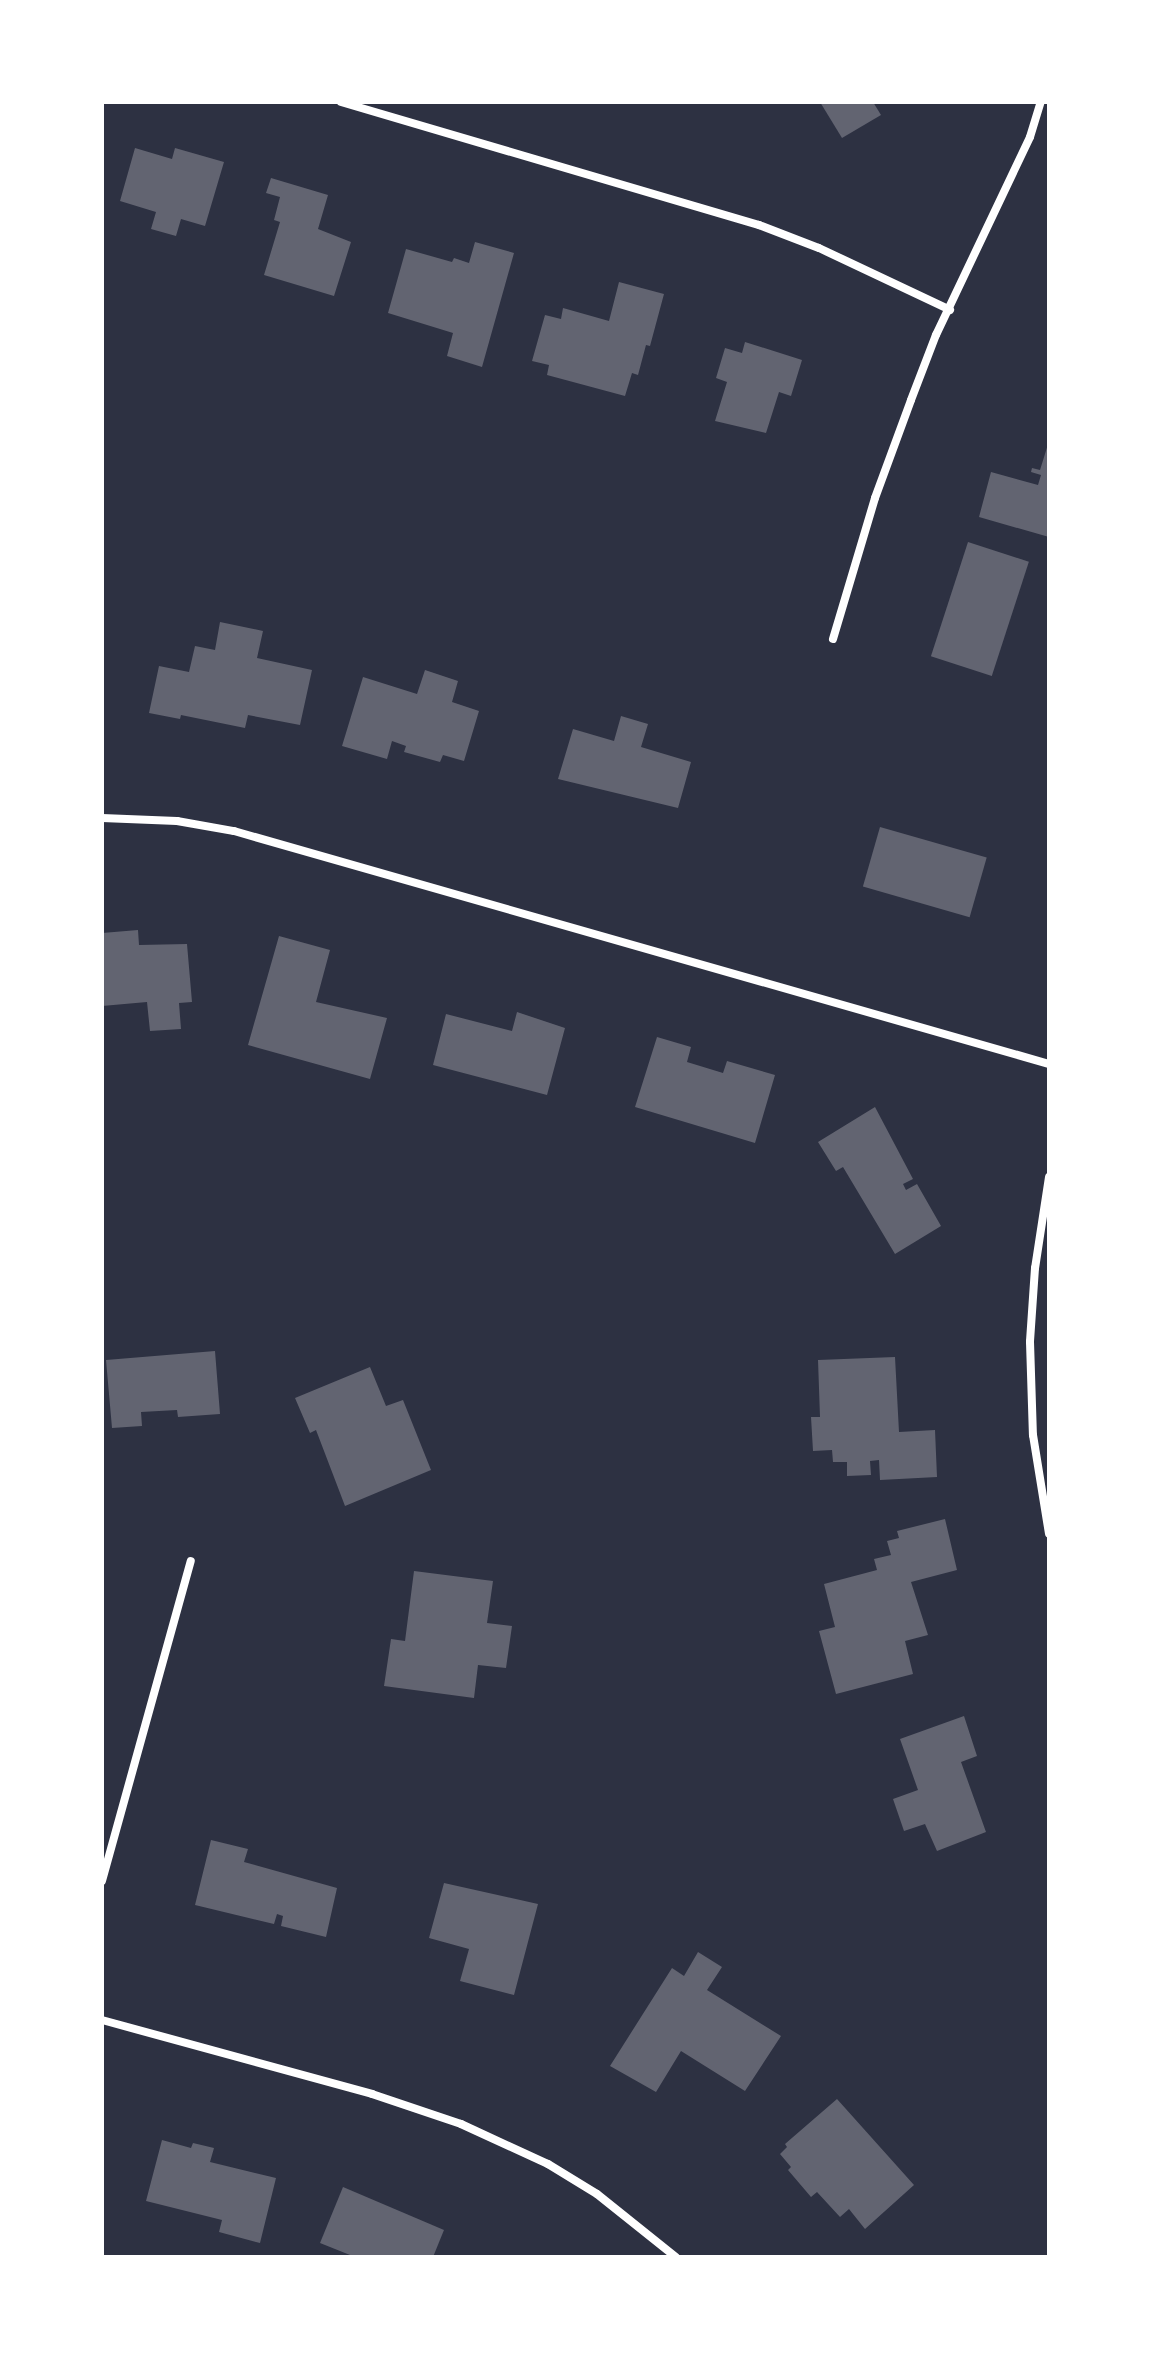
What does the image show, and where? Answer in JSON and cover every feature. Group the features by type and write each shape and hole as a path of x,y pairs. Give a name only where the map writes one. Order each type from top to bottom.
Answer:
{"street":[{"path":"341,102 759,225 819,248 950,310"},
{"path":"833,639 875,498 936,335 1030,137 1041,102"},
{"path":"102,818 177,821 245,834 1049,1064"},
{"path":"1049,1177 1035,1268 1030,1342 1033,1435 1049,1534"},
{"path":"102,1881 191,1561"},
{"path":"102,2020 372,2094 461,2124 548,2164 597,2194 676,2257"}],"building":[{"path":"820,102 873,102 881,115 842,138"},
{"path":"135,148 172,159 175,148 224,162 205,226 181,219 176,236 151,229 156,212 120,201"},
{"path":"271,178 328,195 318,229 351,242 334,296 264,275 280,222 274,220 280,197 266,193"},
{"path":"475,242 514,253 482,367 447,356 453,333 388,313 406,249 452,262 454,258 469,263"},
{"path":"619,282 664,294 650,346 646,345 638,375 632,373 625,396 547,375 549,365 532,361 545,315 561,319 563,308 609,321"},
{"path":"745,342 802,360 791,396 779,392 766,433 715,421 727,382 716,378 725,348 742,353"},
{"path":"1049,441 1049,537 979,517 991,472 1038,485 1041,475 1031,472 1032,468 1040,470"},
{"path":"968,542 1029,562 992,676 931,656"},
{"path":"220,622 263,631 257,658 312,670 300,725 248,715 245,728 181,715 180,719 149,713 159,666 189,672 195,646 215,650"},
{"path":"425,670 458,681 452,702 479,711 464,761 443,755 440,762 404,752 406,746 392,741 387,759 342,746 363,677 417,694"},
{"path":"621,716 648,724 641,747 691,762 678,808 558,779 573,729 614,741"},
{"path":"880,827 987,858 970,917 863,887"},
{"path":"138,930 139,945 187,944 192,1002 179,1003 181,1029 150,1031 147,1002 102,1006 102,933"},
{"path":"279,936 330,950 316,1002 387,1018 370,1079 248,1045"},
{"path":"517,1012 565,1028 547,1095 433,1065 446,1014 512,1031"},
{"path":"657,1037 691,1047 687,1062 723,1073 727,1061 775,1075 755,1143 635,1107"},
{"path":"875,1107 913,1179 903,1184 906,1190 917,1184 941,1226 895,1254 843,1167 836,1171 818,1142"},
{"path":"215,1351 220,1414 178,1417 177,1410 141,1412 142,1426 112,1428 106,1360"},
{"path":"895,1357 899,1432 935,1430 937,1477 880,1480 879,1460 870,1461 871,1475 847,1476 847,1462 833,1462 832,1450 813,1451 811,1417 820,1417 818,1360"},
{"path":"370,1367 386,1406 403,1400 431,1470 345,1506 316,1430 310,1433 295,1398"},
{"path":"945,1519 957,1570 911,1582 928,1635 905,1641 913,1674 836,1694 819,1631 835,1627 824,1584 877,1570 874,1559 891,1555 887,1541 899,1538 897,1531"},
{"path":"414,1571 493,1581 487,1623 512,1626 506,1668 478,1665 474,1698 384,1686 391,1639 405,1641"},
{"path":"964,1716 977,1756 961,1762 986,1832 937,1851 925,1824 904,1831 893,1799 918,1790 900,1739"},
{"path":"211,1840 248,1849 244,1862 337,1888 326,1937 281,1926 283,1916 277,1914 274,1924 195,1905"},
{"path":"444,1883 538,1904 514,1995 460,1981 469,1949 429,1938"},
{"path":"698,1952 722,1967 707,1990 781,2036 745,2091 681,2051 656,2092 610,2066 672,1968 684,1976"},
{"path":"837,2099 914,2185 865,2229 849,2209 840,2217 817,2192 811,2197 788,2170 791,2167 780,2154 787,2147 785,2144"},
{"path":"162,2140 191,2148 193,2143 214,2148 210,2162 276,2178 260,2243 219,2232 222,2220 146,2201"},
{"path":"343,2187 444,2230 433,2257 355,2257 320,2243"}]}
